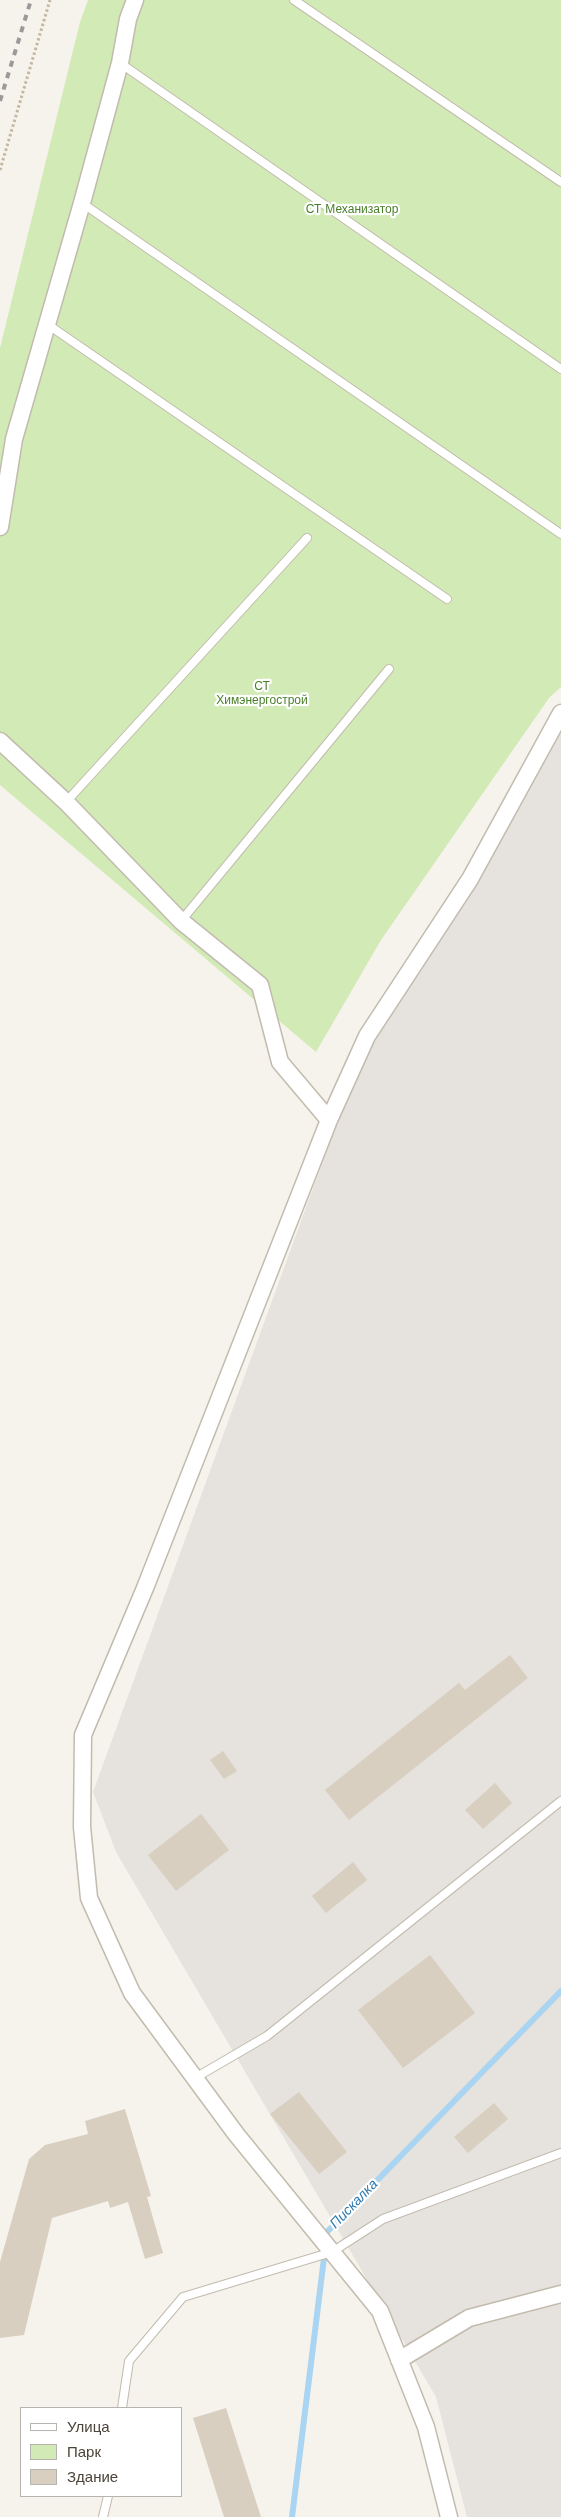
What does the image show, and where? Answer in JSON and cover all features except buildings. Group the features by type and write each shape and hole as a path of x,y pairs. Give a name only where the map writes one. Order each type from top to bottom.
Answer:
{"street":[{"path":"0,527 14,439 82,203 120,63 128,19 135,0"},
{"path":"449,2517 426,2427 380,2311 194,2078 132,1993 90,1898 82,1826 82,1735 145,1588 328,1120 366,1036 470,879 561,713"},
{"path":"0,741 66,802 181,921 260,985 280,1062 328,1120"},
{"path":"399,2360 469,2318 561,2294"}],"lane":[{"path":"294,0 561,182"},
{"path":"120,63 561,369"},
{"path":"82,203 561,534"},
{"path":"46,324 447,599"},
{"path":"66,802 307,538"},
{"path":"181,921 389,669"},
{"path":"194,2078 268,2036 561,1801"},
{"path":"122,2407 129,2361 183,2297 332,2252 383,2219 561,2153"},
{"path":"103,2517 108,2497"}],"path":[{"path":"0,170 50,0"}],"shaded area":[{"path":"561,732 561,2517 467,2517 436,2397 116,1852 93,1792 374,1021"}],"green space":[{"path":"88,0 561,0 561,687 549,698 381,940 316,1052 0,785 0,348 80,22"}],"waterway":[{"name":"Пискалка","path":"326,2240 327,2232 561,1991"},
{"name":"Пискалка","path":"292,2517 325,2250"}],"railway":[{"path":"0,101 31,0"}],"park label":[{"name":"СТ Механизатор","path":"352,209"},
{"name":"СТ Химэнергострой","path":"262,693"}]}
